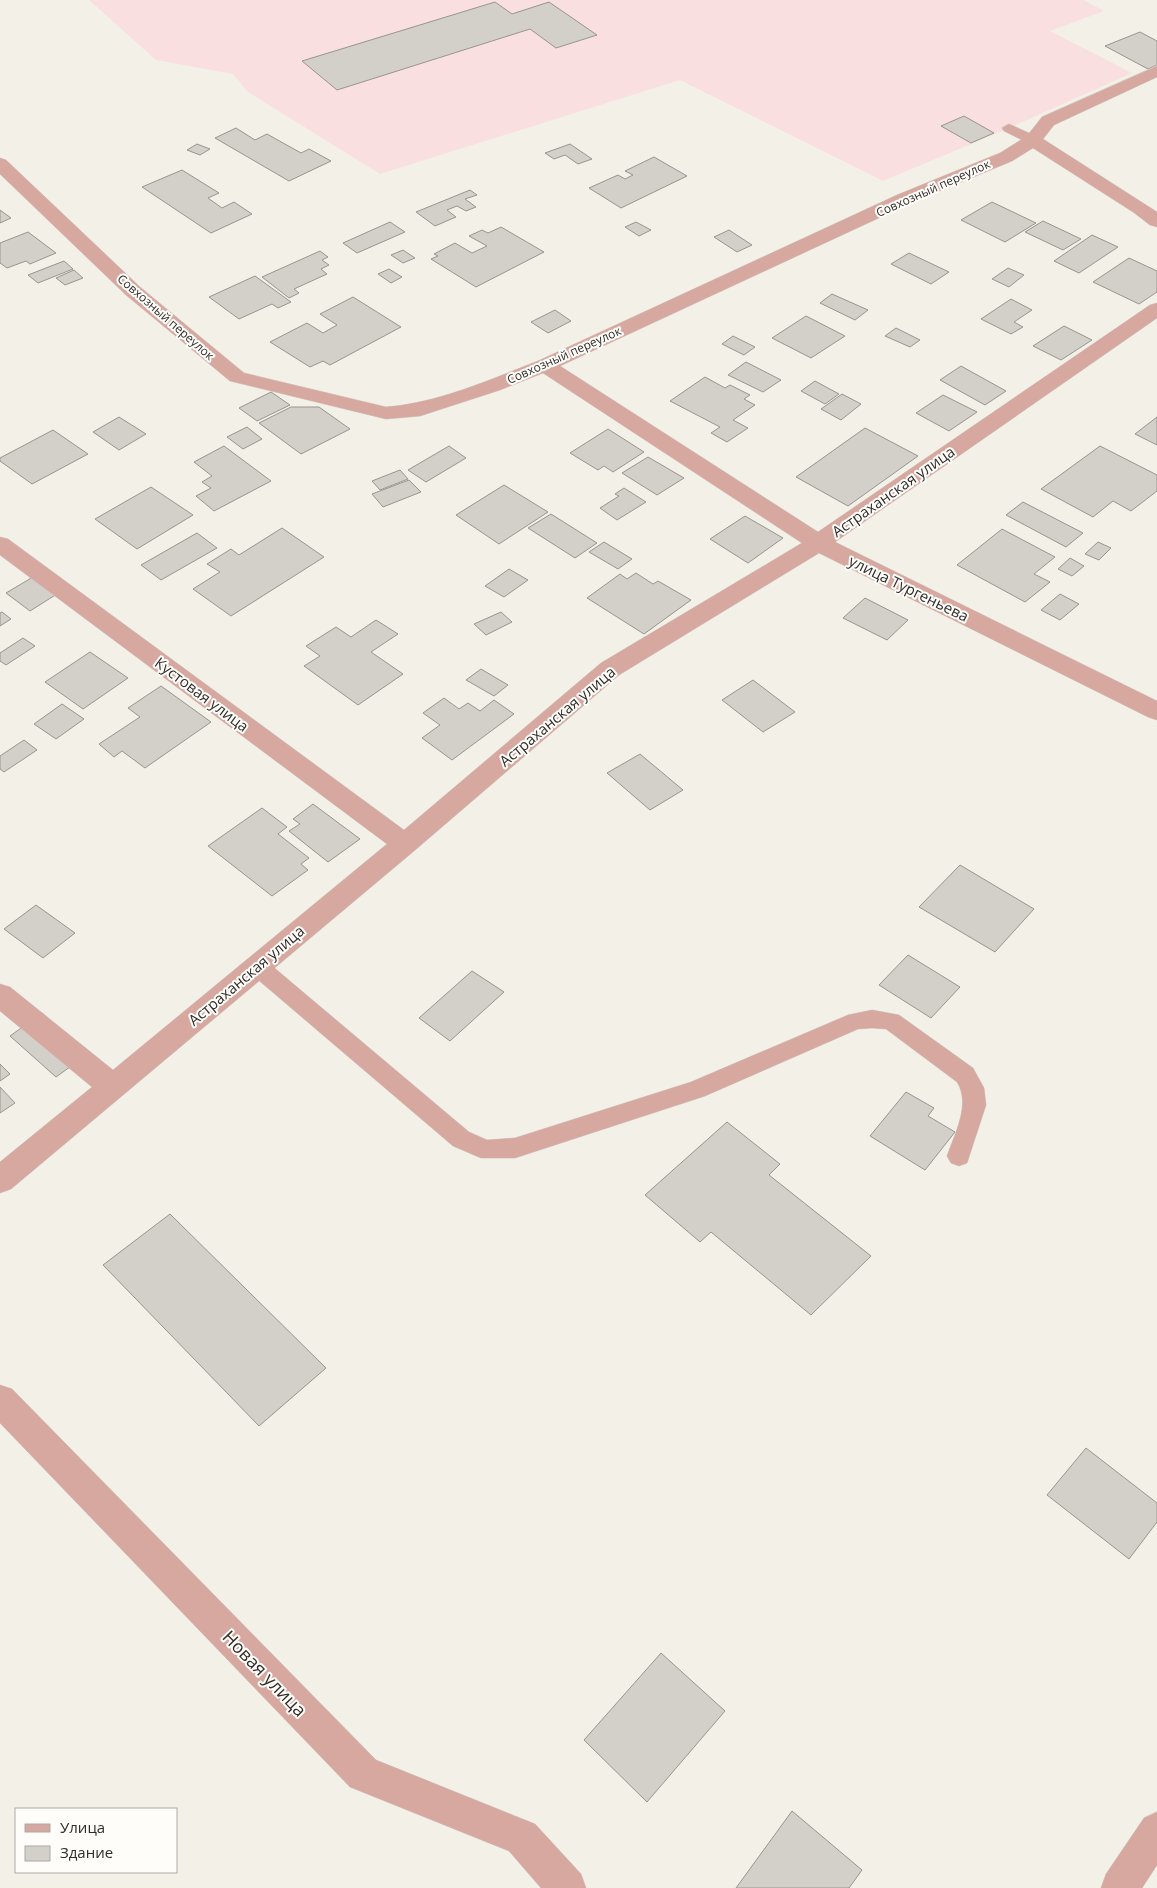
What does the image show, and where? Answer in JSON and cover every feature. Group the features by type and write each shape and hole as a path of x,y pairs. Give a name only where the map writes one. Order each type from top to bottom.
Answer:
{"street":[{"name":"Совхозный переулок","path":"0,164 134,291 237,377 356,407 386,412 412,411 494,386 545,365 904,199 1006,157 1033,140 1048,121 1157,71"},
{"path":"1033,140 1140,208 1157,221"},
{"name":"Астраханская улица","path":"0,1180 405,844 610,669 818,543 1157,309"},
{"name":"улица Тургеньева","path":"545,365 818,543 1157,711"},
{"name":"Кустовая улица","path":"0,544 405,844"},
{"path":"0,995 112,1086"},
{"name":"Новая улица","path":"0,1400 363,1774 522,1837 566,1888"},
{"path":"1120,1888 1157,1831"}],"lane":[{"path":"1009,128 1033,140"},
{"path":"257,966 474,1148 488,1150 515,1148 697,1089 856,1021 872,1018 891,1021 965,1075 973,1088 974,1105 959,1156"}],"shaded area":[{"path":"89,0 1083,0 1104,11 1050,31 1132,73 1009,128 883,181 680,80 380,174 248,92 233,74 156,60"}],"building":[{"path":"495,2 512,14 549,2 597,35 556,48 530,29 337,90 302,61"},
{"path":"1140,32 1157,41 1157,65 1148,69 1105,46"},
{"path":"964,116 994,133 971,143 941,126"},
{"path":"236,128 255,140 267,134 301,153 309,149 331,161 289,181 215,138"},
{"path":"197,144 210,149 200,155 187,150"},
{"path":"570,144 592,159 578,164 565,155 554,159 545,153"},
{"path":"654,157 687,176 621,208 589,188 618,175 625,179 633,175 625,171"},
{"path":"182,170 219,193 208,198 222,208 234,202 252,214 211,233 142,187"},
{"path":"470,190 477,195 465,199 476,207 466,211 457,206 447,210 456,217 435,226 416,212"},
{"path":"992,202 1036,223 1005,242 961,220"},
{"path":"0,210 11,218 0,223"},
{"path":"1043,221 1081,239 1063,250 1025,232"},
{"path":"390,222 405,232 357,253 343,243"},
{"path":"636,222 651,230 639,236 625,227"},
{"path":"501,227 544,252 476,287 431,259 438,256 434,254 455,243 472,253 487,246 469,236 482,230 488,233"},
{"path":"729,230 752,245 737,252 714,237"},
{"path":"28,232 56,253 30,264 26,261 7,268 0,263 0,243"},
{"path":"1092,235 1118,247 1079,273 1054,261"},
{"path":"403,250 415,258 403,263 391,255"},
{"path":"320,251 328,257 322,260 329,265 321,269 327,274 294,289 299,293 289,298 262,277"},
{"path":"909,253 949,272 931,284 891,264"},
{"path":"1129,258 1157,271 1157,292 1139,304 1093,282"},
{"path":"64,261 73,269 38,283 28,275"},
{"path":"1008,268 1024,275 1009,287 992,279"},
{"path":"389,269 402,277 391,283 378,274"},
{"path":"74,270 83,278 65,285 56,278"},
{"path":"255,276 291,302 278,308 272,304 239,319 209,297"},
{"path":"832,294 868,310 855,320 820,303"},
{"path":"353,297 401,327 330,365 323,361 310,367 270,342 307,323 323,333 337,325 320,314"},
{"path":"1011,299 1032,310 1014,322 1023,327 1011,334 981,319"},
{"path":"555,310 571,321 548,333 531,322"},
{"path":"806,316 845,336 811,358 772,338"},
{"path":"1064,326 1092,340 1061,360 1033,346"},
{"path":"896,328 920,340 910,347 885,336"},
{"path":"733,336 755,347 744,355 722,344"},
{"path":"746,362 781,380 763,392 728,375"},
{"path":"961,366 1006,391 985,405 940,380"},
{"path":"705,377 725,388 730,385 750,395 744,399 755,405 733,420 748,428 727,442 711,433 720,427 670,401"},
{"path":"815,381 839,394 825,404 801,391"},
{"path":"271,392 290,405 257,421 239,408"},
{"path":"842,394 861,404 841,420 821,409"},
{"path":"943,395 977,412 949,431 916,413"},
{"path":"291,407 319,407 350,429 301,454 259,423"},
{"path":"119,417 146,434 119,450 93,432"},
{"path":"1157,417 1157,445 1135,434"},
{"path":"247,427 262,439 243,449 227,437"},
{"path":"865,428 918,456 848,506 796,477"},
{"path":"608,429 644,452 613,472 604,466 598,470 570,453"},
{"path":"53,430 88,454 32,484 0,461 0,458"},
{"path":"224,446 271,481 214,511 196,496 211,488 202,482 212,476 194,462"},
{"path":"449,446 466,458 426,482 408,470"},
{"path":"1100,446 1157,475 1157,491 1131,511 1113,501 1093,517 1041,489"},
{"path":"648,457 684,478 657,495 622,473"},
{"path":"400,470 408,479 380,490 372,481"},
{"path":"409,480 421,492 383,507 372,494"},
{"path":"504,485 548,512 499,544 456,515"},
{"path":"151,487 193,515 137,549 95,519"},
{"path":"624,488 646,502 617,520 600,508 619,496 615,494"},
{"path":"1023,502 1083,533 1066,547 1006,515"},
{"path":"551,514 597,543 575,558 528,528"},
{"path":"745,516 783,538 748,563 710,539"},
{"path":"282,528 324,557 231,616 193,589 220,572 207,564 231,549 239,555"},
{"path":"1002,529 1055,557 1034,574 1050,582 1025,602 957,565"},
{"path":"197,533 217,548 161,580 141,565"},
{"path":"604,542 632,559 618,569 589,552"},
{"path":"1098,542 1111,548 1099,560 1085,554"},
{"path":"1070,558 1084,566 1072,576 1058,569"},
{"path":"509,569 528,580 504,597 485,586"},
{"path":"636,573 653,584 658,581 691,600 644,634 587,598 620,574 627,579"},
{"path":"33,577 57,594 30,611 6,593"},
{"path":"1060,594 1079,604 1060,620 1041,610"},
{"path":"865,598 908,620 887,640 843,618"},
{"path":"2,612 11,619 0,626 0,613"},
{"path":"501,612 512,622 486,635 474,624"},
{"path":"376,620 398,634 371,652 403,674 358,705 304,666 320,656 306,646 336,627 351,637"},
{"path":"23,638 35,646 6,665 0,661 0,653"},
{"path":"90,652 128,678 83,709 45,682"},
{"path":"481,669 508,685 494,696 466,680"},
{"path":"753,680 795,712 763,732 722,700"},
{"path":"161,686 211,722 145,768 122,751 114,757 99,744 140,717 128,708"},
{"path":"444,698 459,709 468,703 480,711 494,700 514,714 452,760 422,738 440,725 423,713"},
{"path":"62,704 84,719 56,739 34,724"},
{"path":"24,740 37,750 4,772 0,769 0,756"},
{"path":"640,754 683,790 650,810 607,773"},
{"path":"313,804 360,839 328,862 289,831 300,824 293,819"},
{"path":"262,808 287,827 278,834 309,858 301,864 308,870 272,896 208,846"},
{"path":"960,865 1034,909 995,952 919,907"},
{"path":"36,905 75,933 43,958 4,929"},
{"path":"908,955 960,987 931,1018 879,985"},
{"path":"472,971 504,992 450,1041 419,1018"},
{"path":"42,1013 88,1054 56,1077 10,1036"},
{"path":"0,1064 10,1074 0,1081"},
{"path":"0,1087 15,1103 0,1113"},
{"path":"906,1092 934,1108 928,1116 955,1132 925,1170 870,1136"},
{"path":"727,1122 780,1164 769,1175 871,1256 811,1315 711,1232 700,1242 645,1195"},
{"path":"170,1214 326,1368 259,1426 103,1265"},
{"path":"1086,1448 1157,1503 1157,1522 1129,1559 1047,1495"},
{"path":"661,1653 725,1711 647,1802 584,1740"},
{"path":"792,1811 862,1870 849,1888 736,1888"}]}
